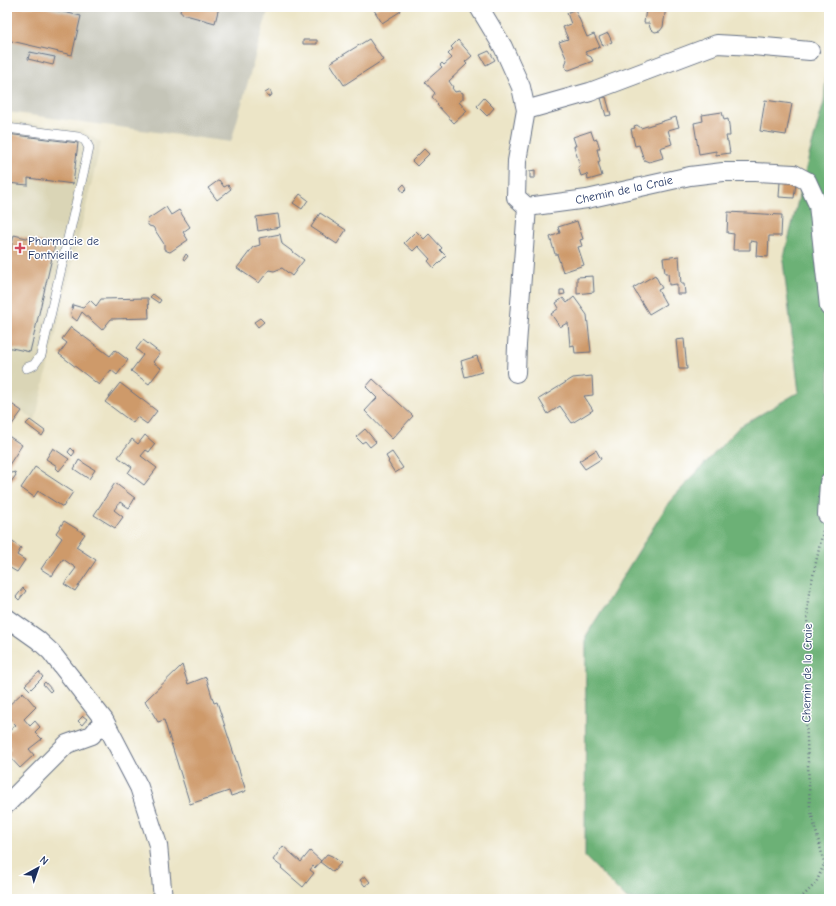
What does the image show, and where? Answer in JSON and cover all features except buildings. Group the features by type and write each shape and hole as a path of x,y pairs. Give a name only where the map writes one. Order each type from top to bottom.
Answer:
{"street":[{"path":"479,7 503,47 521,88 526,110 517,161 516,197 527,207 516,373"},
{"path":"526,110 590,92 717,44 810,52"},
{"name":"Chemin de la Craie","path":"527,207 587,199 690,176 723,172 794,174 807,181 818,205 829,307"},
{"path":"827,515 829,482"},
{"path":"7,618 38,640 51,652 104,720 139,787 158,845 163,899"},
{"path":"7,804 67,744 92,735 104,720"}],"lane":[{"path":"7,128 78,137 85,140 89,148 41,355 34,365 26,368"}],"path":[{"name":"Chemin de la Craie","path":"827,515 808,598 804,695 810,808 829,881"},
{"path":"801,899 816,883 824,864"}],"shaded area":[{"path":"7,7 269,7 231,142 7,112"},
{"path":"7,120 82,130 101,143 35,421 7,399"}],"green space":[{"path":"829,40 829,899 627,899 585,857 586,636 669,502 739,427 799,392 783,261 824,102"}],"place":[{"name":"Pharmacie de Fontvieille","path":"20,248"}]}
